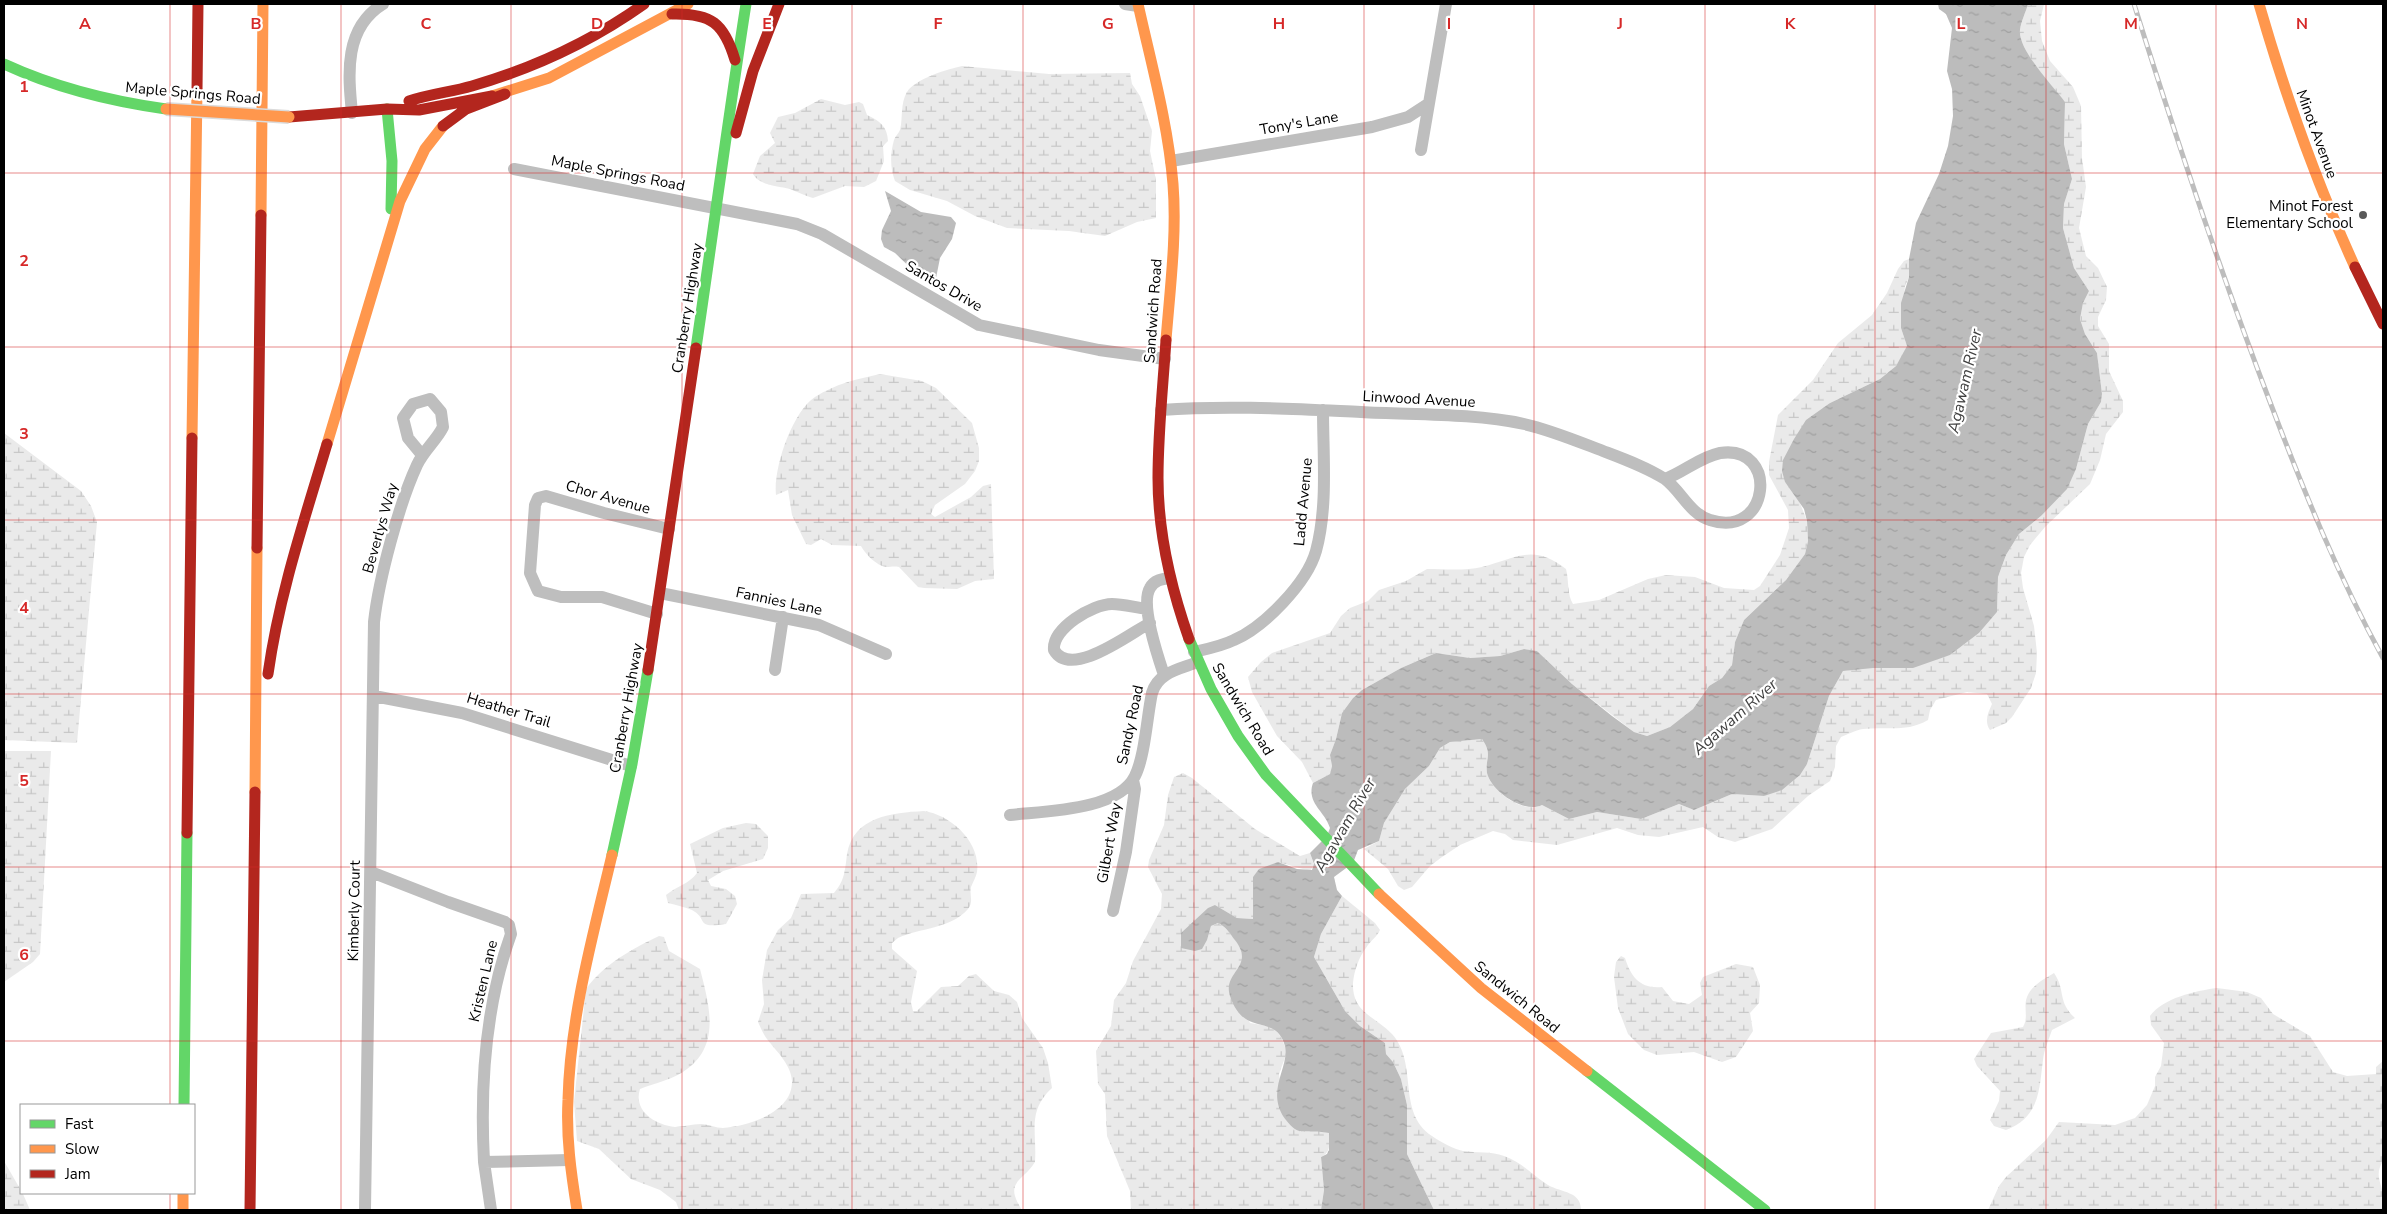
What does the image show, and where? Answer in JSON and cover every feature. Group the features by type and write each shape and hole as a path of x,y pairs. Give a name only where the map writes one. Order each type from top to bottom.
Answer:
{"main road":[{"path":"184,1104 198,4"},
{"path":"250,1210 264,4"},
{"name":"Maple Springs Road","path":"386,109 416,98 488,81 532,66 582,43 644,4"},
{"name":"Maple Springs Road","path":"4,64 40,81 93,98 166,109 289,117 386,109 419,110 505,94 567,69 688,4"},
{"name":"Cranberry Highway","path":"577,1210 569,1160 568,1092 574,1038 631,766 657,614 717,209 721,161 735,62 746,4"},
{"name":"Cranberry Highway","path":"717,209 751,78 779,4"},
{"name":"Minot Avenue","path":"2259,4 2288,100 2312,166 2349,254 2383,324"},
{"name":"Sandwich Road","path":"1138,5 1155,74 1171,161 1173,220 1161,410 1159,497 1170,578 1196,657 1220,705 1256,762 1322,836 1464,974 1765,1210"},
{"path":"672,14 698,14 712,19 725,32 735,62"},
{"path":"185,56 196,178"},
{"path":"254,774 278,607 386,243 412,174 424,151 439,130 465,110 505,94"},
{"path":"386,109 390,130 392,181 386,243"},
{"path":"183,1194 183,1210"}],"street":[{"path":"352,113 350,77 352,44 363,21 383,4"},
{"path":"1124,4 1138,5"},
{"path":"1421,150 1446,4"},
{"name":"Tony's Lane","path":"1171,161 1372,127 1408,117 1428,104"},
{"name":"Maple Springs Road","path":"514,170 717,209"},
{"name":"Santos Drive","path":"717,209 797,224 822,234 979,325 1099,350 1165,359"},
{"name":"Linwood Avenue","path":"1161,410 1233,406 1450,416 1523,424 1619,457 1665,479 1700,516 1713,521 1731,521 1744,517 1756,507 1761,493 1759,476 1752,462 1747,457 1734,453 1709,456 1665,479"},
{"name":"Ladd Avenue","path":"1196,657 1235,640 1264,620 1294,589 1310,566 1315,554 1320,526 1324,410"},
{"name":"Beverlys Way","path":"375,612 400,514 422,455"},
{"name":"Chor Avenue","path":"657,614 602,597 551,596 538,591 530,573 535,505 538,498 546,496 604,514 669,530"},
{"path":"1164,675 1147,609 1149,589 1157,581 1170,578"},
{"name":"Fannies Lane","path":"660,593 783,617 834,630 886,654"},
{"path":"1147,609 1111,604 1090,611 1066,626 1056,639 1054,650 1060,656 1070,658 1098,654 1111,648 1150,623"},
{"name":"Kimberly Court","path":"366,1210 375,612"},
{"path":"775,670 783,617"},
{"name":"Sandy Road","path":"1010,815 1094,803 1119,793 1133,780 1140,760 1154,687 1164,675 1196,657"},
{"name":"Heather Trail","path":"374,696 462,712 631,766"},
{"name":"Gilbert Way","path":"1113,911 1126,852 1135,789 1133,780"},
{"name":"Kristen Lane","path":"371,872 509,925 511,934 494,996 484,1066 482,1100 484,1162 491,1210"},
{"path":"484,1162 569,1160"}],"green space":[{"path":"2028,4 2044,4 2040,21 2042,41 2050,61 2073,87 2081,106 2082,158 2086,187 2079,228 2086,256 2098,268 2107,287 2106,300 2098,317 2098,326 2109,344 2109,371 2123,401 2123,412 2106,434 2100,460 2090,484 2045,527 2030,545 2024,557 2021,573 2023,588 2034,626 2037,653 2036,673 2031,688 2012,717 2006,723 1990,730 1987,720 1992,704 1987,694 1967,692 1936,700 1930,710 1928,720 1920,724 1904,728 1871,728 1854,731 1841,737 1836,746 1835,767 1830,781 1808,796 1772,829 1735,842 1718,837 1703,827 1659,837 1638,835 1617,828 1557,845 1513,840 1505,834 1493,831 1460,845 1442,857 1430,866 1412,887 1404,890 1398,886 1388,869 1364,849 1379,841 1384,823 1405,789 1429,766 1440,748 1450,742 1482,739 1488,753 1487,773 1501,794 1526,807 1542,805 1569,819 1597,812 1641,819 1679,804 1694,810 1732,794 1764,796 1807,764 1829,696 1843,671 1950,655 1979,633 1997,612 1998,577 2006,555 2019,534 2041,516 2076,469 2088,424 2101,402 2102,394 2097,353 2085,334 2080,319 2083,303 2089,291 2074,268 2063,228 2064,204 2072,179 2064,144 2065,102 2037,68 2024,48 2020,30"},
{"path":"962,66 1049,74 1130,73 1132,84 1140,96 1152,131 1150,151 1156,180 1156,218 1137,222 1105,236 1069,231 1007,228 975,216 947,201 910,190 895,181 891,166 892,150 900,130 903,101 907,92 911,87 924,79"},
{"path":"821,99 845,105 859,102 863,104 867,115 876,119 884,128 888,141 883,146 884,161 876,181 864,187 845,186 813,198 790,189 765,183 756,178 753,174 760,156 775,143 770,133 778,117 795,113"},
{"path":"1909,259 1909,277 1905,286 1901,328 1907,346 1904,353 1896,366 1880,379 1830,403 1785,482 1798,498 1807,521 1808,541 1805,554 1786,580 1744,620 1735,642 1732,665 1722,678 1709,686 1693,709 1670,727 1647,736 1634,732 1572,684 1537,651 1524,649 1500,656 1470,658 1436,653 1401,668 1362,690 1353,698 1342,713 1330,755 1332,766 1330,774 1313,783 1302,762 1277,736 1252,692 1248,677 1272,653 1330,633 1341,616 1350,608 1368,601 1379,590 1406,581 1427,569 1482,567 1525,555 1544,556 1566,569 1573,604 1599,600 1648,579 1666,575 1695,577 1724,588 1754,590 1760,586 1780,555 1789,528 1788,510 1769,475 1769,462 1778,415 1813,380 1838,343 1872,315 1887,293 1898,269 1904,261"},
{"path":"880,374 922,381 936,388 972,423 979,448 979,461 975,471 965,484 935,505 931,514 935,517 971,497 983,486 991,484 994,579 975,581 957,589 918,587 899,567 886,567 875,562 861,546 832,545 821,539 811,545 806,544 792,515 788,490 776,495 778,471 786,442 799,415 807,404 823,392 838,385"},
{"path":"4,433 81,491 91,506 97,522 77,743 4,740"},
{"path":"4,751 51,751 40,954 33,962 4,982"},
{"path":"1183,773 1192,778 1255,829 1300,856 1310,853 1314,865 1310,871 1278,862 1253,877 1253,919 1237,918 1215,905 1207,940 1211,926 1218,923 1233,937 1241,950 1242,960 1230,983 1250,1023 1273,1027 1281,1037 1286,1055 1279,1074 1286,1120 1299,1131 1329,1132 1328,1150 1321,1157 1324,1190 1321,1210 1131,1210 1130,1191 1107,1136 1105,1094 1098,1084 1096,1051 1111,1026 1114,1000 1126,983 1133,961 1161,909 1162,894 1148,867 1149,860 1164,825 1168,795 1174,777"},
{"path":"924,811 944,818 954,824 969,841 974,850 977,872 971,887 971,904 961,916 953,921 898,938 892,943 892,949 917,971 911,1002 913,1011 917,1011 941,987 958,986 969,976 976,974 994,991 1009,995 1017,1002 1022,1018 1043,1048 1048,1063 1052,1088 1039,1105 1036,1114 1035,1162 1015,1187 1014,1193 1022,1210 679,1210 676,1202 660,1190 631,1179 599,1149 577,1141 574,1102 586,989 610,965 629,952 659,936 664,937 669,951 700,969 707,996 710,1023 705,1048 698,1059 687,1069 671,1078 640,1089 639,1097 642,1110 653,1120 667,1126 678,1127 701,1124 723,1128 757,1120 777,1109 790,1092 792,1081 786,1063 766,1037 758,1022 764,1004 762,980 767,950 778,930 791,918 801,894 834,893 838,888 844,875 851,841 866,824 887,815"},
{"path":"746,823 756,824 768,836 768,848 763,859 723,871 708,880 711,886 726,889 735,896 737,904 726,924 706,924 692,910 668,903 666,895 690,880 697,873 690,844 723,828"},
{"path":"1342,896 1375,923 1380,930 1359,960 1353,983 1354,993 1360,1008 1392,1034 1400,1046 1405,1059 1414,1114 1421,1126 1432,1136 1455,1149 1499,1154 1522,1165 1548,1185 1570,1193 1578,1199 1581,1210 1434,1210 1407,1154 1407,1105 1401,1079 1393,1062 1386,1054 1385,1043 1360,1026 1345,1011 1314,957 1321,934"},
{"path":"1621,956 1625,958 1630,971 1642,984 1662,987 1673,1001 1689,1004 1702,995 1700,983 1703,977 1736,964 1753,967 1760,985 1759,1003 1750,1013 1753,1031 1736,1057 1722,1062 1694,1052 1657,1055 1644,1050 1628,1034 1618,1008 1614,977 1616,962"},
{"path":"2054,973 2058,979 2066,1007 2075,1018 2052,1030 2045,1048 2036,1101 2026,1118 2006,1130 1994,1126 1990,1120 1999,1101 2000,1091 1977,1066 1974,1059 1991,1033 2023,1027 2026,1020 2026,1001 2031,989"},
{"path":"2217,988 2247,992 2261,998 2273,1014 2310,1036 2333,1072 2347,1076 2376,1074 2376,1067 2383,1061 2383,1161 2379,1173 2383,1195 2383,1210 1988,1210 1999,1186 2006,1177 2046,1140 2059,1122 2115,1125 2135,1118 2147,1105 2155,1086 2155,1077 2161,1066 2164,1043 2151,1025 2150,1016 2163,1004 2180,996"},
{"path":"4,1161 30,1210 4,1210"}],"water":[{"name":"Agawam River","path":"1938,4 2028,4 2020,30 2021,38 2030,57 2065,102 2064,144 2072,179 2064,204 2063,228 2074,268 2089,291 2083,303 2080,319 2085,334 2097,353 2102,394 2101,402 2088,424 2076,469 2067,489 2041,516 2019,534 2006,555 1998,577 1997,612 1979,633 1950,655 1913,668 1873,668 1843,671 1829,696 1807,764 1800,775 1782,790 1764,796 1732,794 1694,810 1679,804 1641,819 1597,812 1569,819 1542,805 1535,807 1518,804 1501,793 1490,780 1487,773 1488,753 1482,739 1450,742 1440,748 1429,766 1405,789 1384,823 1379,841 1358,850 1353,863 1334,877 1337,890 1342,896 1321,934 1314,957 1345,1011 1360,1026 1385,1043 1386,1054 1393,1062 1401,1079 1407,1105 1407,1154 1434,1210 1321,1210 1324,1190 1321,1157 1327,1154 1329,1150 1329,1133 1299,1131 1290,1125 1283,1116 1278,1105 1277,1095 1285,1060 1286,1051 1284,1043 1279,1034 1273,1029 1243,1017 1236,1009 1230,996 1230,980 1241,963 1240,948 1227,930 1218,923 1211,926 1202,949 1195,951 1181,948 1181,933 1208,908 1215,905 1237,918 1253,919 1253,877 1259,869 1278,862 1297,869 1312,870 1314,864 1310,853 1327,836 1330,828 1314,802 1312,796 1313,783 1330,774 1332,766 1330,755 1342,713 1353,698 1362,690 1401,668 1436,653 1470,658 1500,656 1524,649 1537,651 1572,684 1612,716 1634,732 1647,736 1670,727 1693,709 1709,686 1722,678 1732,665 1735,642 1744,620 1786,580 1805,554 1808,541 1804,509 1785,482 1782,471 1783,460 1794,439 1806,420 1830,403 1880,379 1896,366 1907,346 1901,328 1901,303 1909,277 1909,259 1916,223 1939,174 1948,146 1953,116 1952,89 1947,71 1952,28 1946,14 1939,9"},
{"path":"885,191 921,212 951,217 956,223 952,239 940,258 936,278 923,280 895,253 884,247 881,239 882,230 891,211"}],"railway":[{"path":"2134,4 2199,204 2270,402 2322,532 2351,596 2383,658"}],"traffic: fast":[{"path":"696,348 746,4"},
{"path":"4,64 63,87 124,102 166,109"},
{"path":"387,109 392,161 391,209"},
{"path":"1189,639 1211,689 1238,736 1266,775 1379,894"},
{"path":"612,855 632,764 648,670"},
{"path":"184,1104 187,833"},
{"path":"1587,1071 1765,1210"}],"traffic: slow":[{"path":"261,215 263,4"},
{"path":"492,96 549,78 688,4"},
{"path":"1138,4 1163,116 1173,184 1174,242 1166,340"},
{"path":"2259,4 2279,71 2302,137 2327,203 2355,267"},
{"path":"192,438 197,90"},
{"path":"166,109 289,117"},
{"path":"327,444 400,201 425,149 443,126"},
{"path":"255,792 257,548"},
{"path":"577,1210 568,1141 573,1038 590,946 612,855"},
{"path":"1379,894 1481,988 1587,1071"},
{"path":"183,1194 183,1210"}],"traffic: jam":[{"path":"197,90 198,4"},
{"path":"409,101 472,86 540,62 604,30 644,4"},
{"path":"736,133 753,71 779,4"},
{"path":"672,14 697,16 706,18 714,23 726,37 735,60"},
{"path":"443,126 466,109 505,94"},
{"path":"289,117 387,109 419,110 492,96"},
{"path":"257,548 261,215"},
{"path":"2355,267 2383,324"},
{"path":"1166,340 1159,444 1160,519 1171,580 1189,639"},
{"path":"648,670 696,348"},
{"path":"187,833 192,438"},
{"path":"268,674 285,587 327,444"},
{"path":"250,1210 255,792"}],"place":[{"name":"Minot Forest Elementary School","path":"2363,215"}]}
